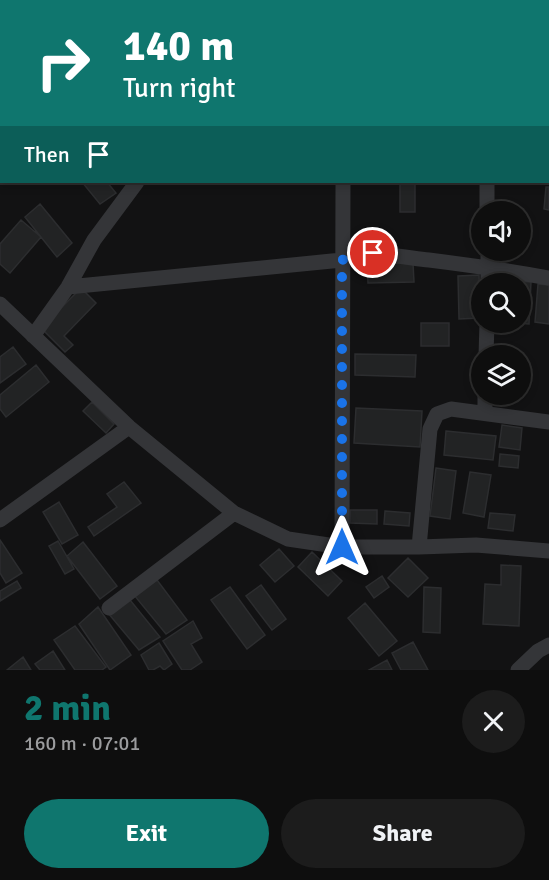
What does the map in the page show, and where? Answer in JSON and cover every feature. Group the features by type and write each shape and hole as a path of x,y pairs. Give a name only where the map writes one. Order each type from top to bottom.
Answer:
{"street":[{"path":"33,336 68,287 94,240 136,183"},
{"path":"342,547 343,183"},
{"path":"487,183 487,201"},
{"path":"68,287 342,260 373,253 549,278"},
{"path":"488,261 488,273"},
{"path":"0,304 129,427 234,513 288,539 342,547 476,545 549,551"},
{"path":"485,405 485,413"},
{"path":"419,547 430,429 437,414 451,409 549,422"},
{"path":"0,520 129,427"},
{"path":"109,608 234,513"},
{"path":"518,670 538,651 549,645"}],"building":[{"path":"83,183 108,183 116,193 100,204"},
{"path":"400,183 415,183 415,212 400,212"},
{"path":"546,187 549,187 549,210 544,209"},
{"path":"40,204 72,243 57,257 25,217"},
{"path":"21,220 41,237 10,273 0,264 0,244"},
{"path":"413,263 414,282 368,283 367,264"},
{"path":"471,275 471,318 459,319 458,276"},
{"path":"538,284 549,285 549,324 535,322"},
{"path":"81,288 96,303 64,336 73,345 65,352 41,328"},
{"path":"421,323 449,323 449,346 421,346"},
{"path":"13,347 26,364 0,383 0,357"},
{"path":"355,354 416,355 415,377 355,375"},
{"path":"36,365 49,382 6,417 0,409 0,395"},
{"path":"92,402 114,424 106,433 83,411"},
{"path":"356,408 422,411 420,447 354,443"},
{"path":"502,425 522,428 520,450 499,447"},
{"path":"446,431 496,436 493,460 444,455"},
{"path":"500,454 519,456 518,468 499,466"},
{"path":"436,468 456,471 450,519 430,516"},
{"path":"470,472 491,475 484,517 463,513"},
{"path":"124,482 141,503 94,536 88,527 117,507 107,494"},
{"path":"59,502 78,535 62,544 43,512"},
{"path":"350,510 377,510 377,524 350,523"},
{"path":"385,511 410,513 409,526 384,524"},
{"path":"490,513 515,515 513,531 488,528"},
{"path":"0,540 22,573 6,583 0,573"},
{"path":"58,541 74,569 65,574 49,546"},
{"path":"83,542 117,586 100,599 67,556"},
{"path":"279,549 294,566 275,582 260,565"},
{"path":"312,552 342,581 328,596 298,567"},
{"path":"408,558 428,578 408,597 388,578"},
{"path":"501,565 521,566 519,626 483,624 485,584 501,585"},
{"path":"382,576 389,587 374,598 366,587"},
{"path":"157,580 187,620 166,634 134,595"},
{"path":"17,581 21,588 0,601 0,591"},
{"path":"261,585 286,619 272,630 246,596"},
{"path":"230,587 265,635 247,649 211,600"},
{"path":"424,587 441,588 440,633 423,632"},
{"path":"126,595 160,637 139,650 108,613"},
{"path":"365,603 397,641 379,656 348,618"},
{"path":"98,607 131,655 110,670 79,624"},
{"path":"193,621 202,638 191,644 202,662 190,670 182,670 163,641"},
{"path":"75,626 106,667 102,670 75,670 54,640"},
{"path":"413,642 428,670 401,670 392,653"},
{"path":"159,643 172,664 164,670 160,666 149,670 141,655"},
{"path":"53,651 65,670 40,670 35,664"},
{"path":"23,657 31,670 7,670"},
{"path":"387,660 392,670 369,670"}],"route":[{"path":"342,547 342,260 373,253"}]}
